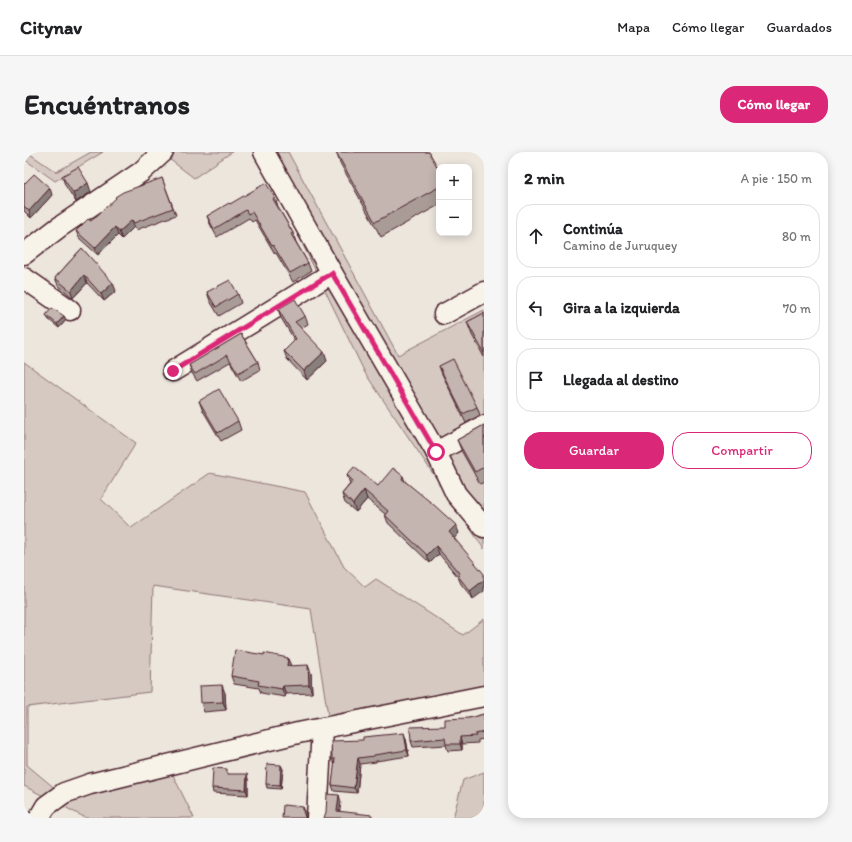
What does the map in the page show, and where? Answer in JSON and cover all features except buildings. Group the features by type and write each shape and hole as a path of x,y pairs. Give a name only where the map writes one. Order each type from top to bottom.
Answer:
{"street":[{"path":"24,254 58,228 141,172 163,152"},
{"path":"264,152 436,452 456,494 484,527"},
{"path":"173,371 332,273"},
{"path":"24,278 70,310"},
{"path":"444,314 484,292"},
{"path":"436,452 484,426"},
{"path":"34,814 64,793 90,784 290,735 484,696"},
{"path":"317,818 322,728"}],"shaded area":[{"path":"24,152 27,152 56,172 91,152 103,152 55,181 24,159"},
{"path":"160,152 232,152 194,178"},
{"path":"258,152 288,152 398,355 484,310 484,549 365,373"},
{"path":"24,362 136,443 101,499 131,528 210,473 305,492 344,567 365,587 376,579 463,635 484,619 484,691 329,722 311,609 153,586 150,692 27,707 27,765 63,795 169,767 194,818 86,818 24,786"},
{"path":"484,772 484,818 453,818 463,780"}],"route":[{"path":"173,371 332,273 436,452"}]}
